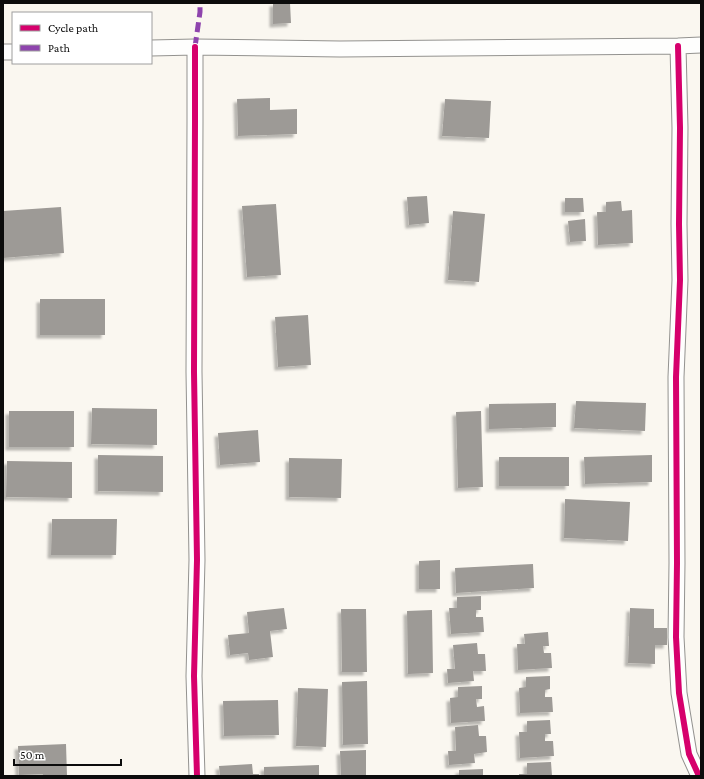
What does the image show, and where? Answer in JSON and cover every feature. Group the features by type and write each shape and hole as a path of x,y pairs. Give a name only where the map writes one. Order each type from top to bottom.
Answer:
{"street":[{"path":"152,48 195,47 340,49 701,45"},
{"path":"678,46 680,128 678,224 680,280 676,377 676,637 680,700 689,754 699,776"},
{"path":"195,47 194,372 197,576 194,676 197,776"}],"building":[{"path":"273,3 290,3 291,23 273,24"},
{"path":"270,98 270,110 297,109 297,134 238,136 237,99"},
{"path":"445,99 491,101 489,138 442,136"},
{"path":"427,196 429,223 409,225 407,197"},
{"path":"565,198 583,198 584,212 565,212"},
{"path":"621,201 622,211 632,210 633,243 598,245 597,212 606,212 606,202"},
{"path":"276,204 281,275 247,277 242,206"},
{"path":"61,207 64,253 3,258 3,211"},
{"path":"453,211 485,214 479,282 448,280"},
{"path":"585,219 586,241 570,242 568,221"},
{"path":"40,299 105,299 105,335 40,335"},
{"path":"308,315 311,365 278,367 275,317"},
{"path":"576,401 646,403 645,431 574,428"},
{"path":"556,403 556,427 489,429 489,404"},
{"path":"92,408 157,409 157,445 91,444"},
{"path":"9,411 74,411 74,447 9,447"},
{"path":"481,411 483,487 458,488 456,412"},
{"path":"258,430 260,462 220,465 218,433"},
{"path":"98,455 163,456 163,492 98,491"},
{"path":"652,455 652,482 585,484 584,457"},
{"path":"499,457 569,457 569,486 499,486"},
{"path":"289,458 342,459 341,498 289,497"},
{"path":"7,461 72,462 72,498 6,497"},
{"path":"565,499 630,502 628,541 564,538"},
{"path":"52,519 117,519 116,555 51,555"},
{"path":"440,560 440,589 419,589 419,561"},
{"path":"533,564 534,588 456,593 455,568"},
{"path":"481,596 481,610 476,610 476,617 483,617 484,632 451,634 449,608 457,608 457,597"},
{"path":"284,608 287,629 270,631 273,657 249,660 248,653 230,655 228,635 249,633 247,612"},
{"path":"630,608 654,609 654,628 667,628 667,645 655,645 655,664 628,663"},
{"path":"341,609 366,609 367,672 342,672"},
{"path":"432,610 433,673 408,674 407,611"},
{"path":"548,632 549,646 543,646 544,653 551,653 552,668 518,670 517,644 525,644 524,634"},
{"path":"477,643 478,654 485,654 486,671 473,671 474,681 448,683 447,669 455,669 453,645"},
{"path":"550,676 550,689 545,690 545,697 552,697 553,712 520,713 519,688 526,687 526,677"},
{"path":"367,681 368,744 343,745 342,682"},
{"path":"482,686 482,699 476,699 477,707 484,706 485,721 451,723 450,698 458,697 458,687"},
{"path":"298,688 328,689 326,747 296,746"},
{"path":"278,700 279,735 224,736 223,701"},
{"path":"550,720 551,734 545,734 545,741 553,741 554,756 520,758 519,732 527,732 527,721"},
{"path":"478,725 479,736 486,736 487,752 474,754 475,763 449,765 448,751 456,751 455,727"},
{"path":"66,744 67,776 43,776 43,774 19,775 18,746"},
{"path":"366,750 366,776 341,776 340,751"},
{"path":"551,762 552,776 519,776 519,774 527,774 527,763"},
{"path":"252,764 253,774 259,774 259,776 220,776 219,766"},
{"path":"319,765 319,776 264,776 264,767"},
{"path":"483,769 483,776 459,776 459,770"}],"marked path":[{"path":"195,47 200,3"}],"cycle path":[{"path":"678,46 680,128 680,280 676,377 676,637 679,693 689,754 699,776"},
{"path":"195,47 194,372 197,560 194,676 197,776"}]}
